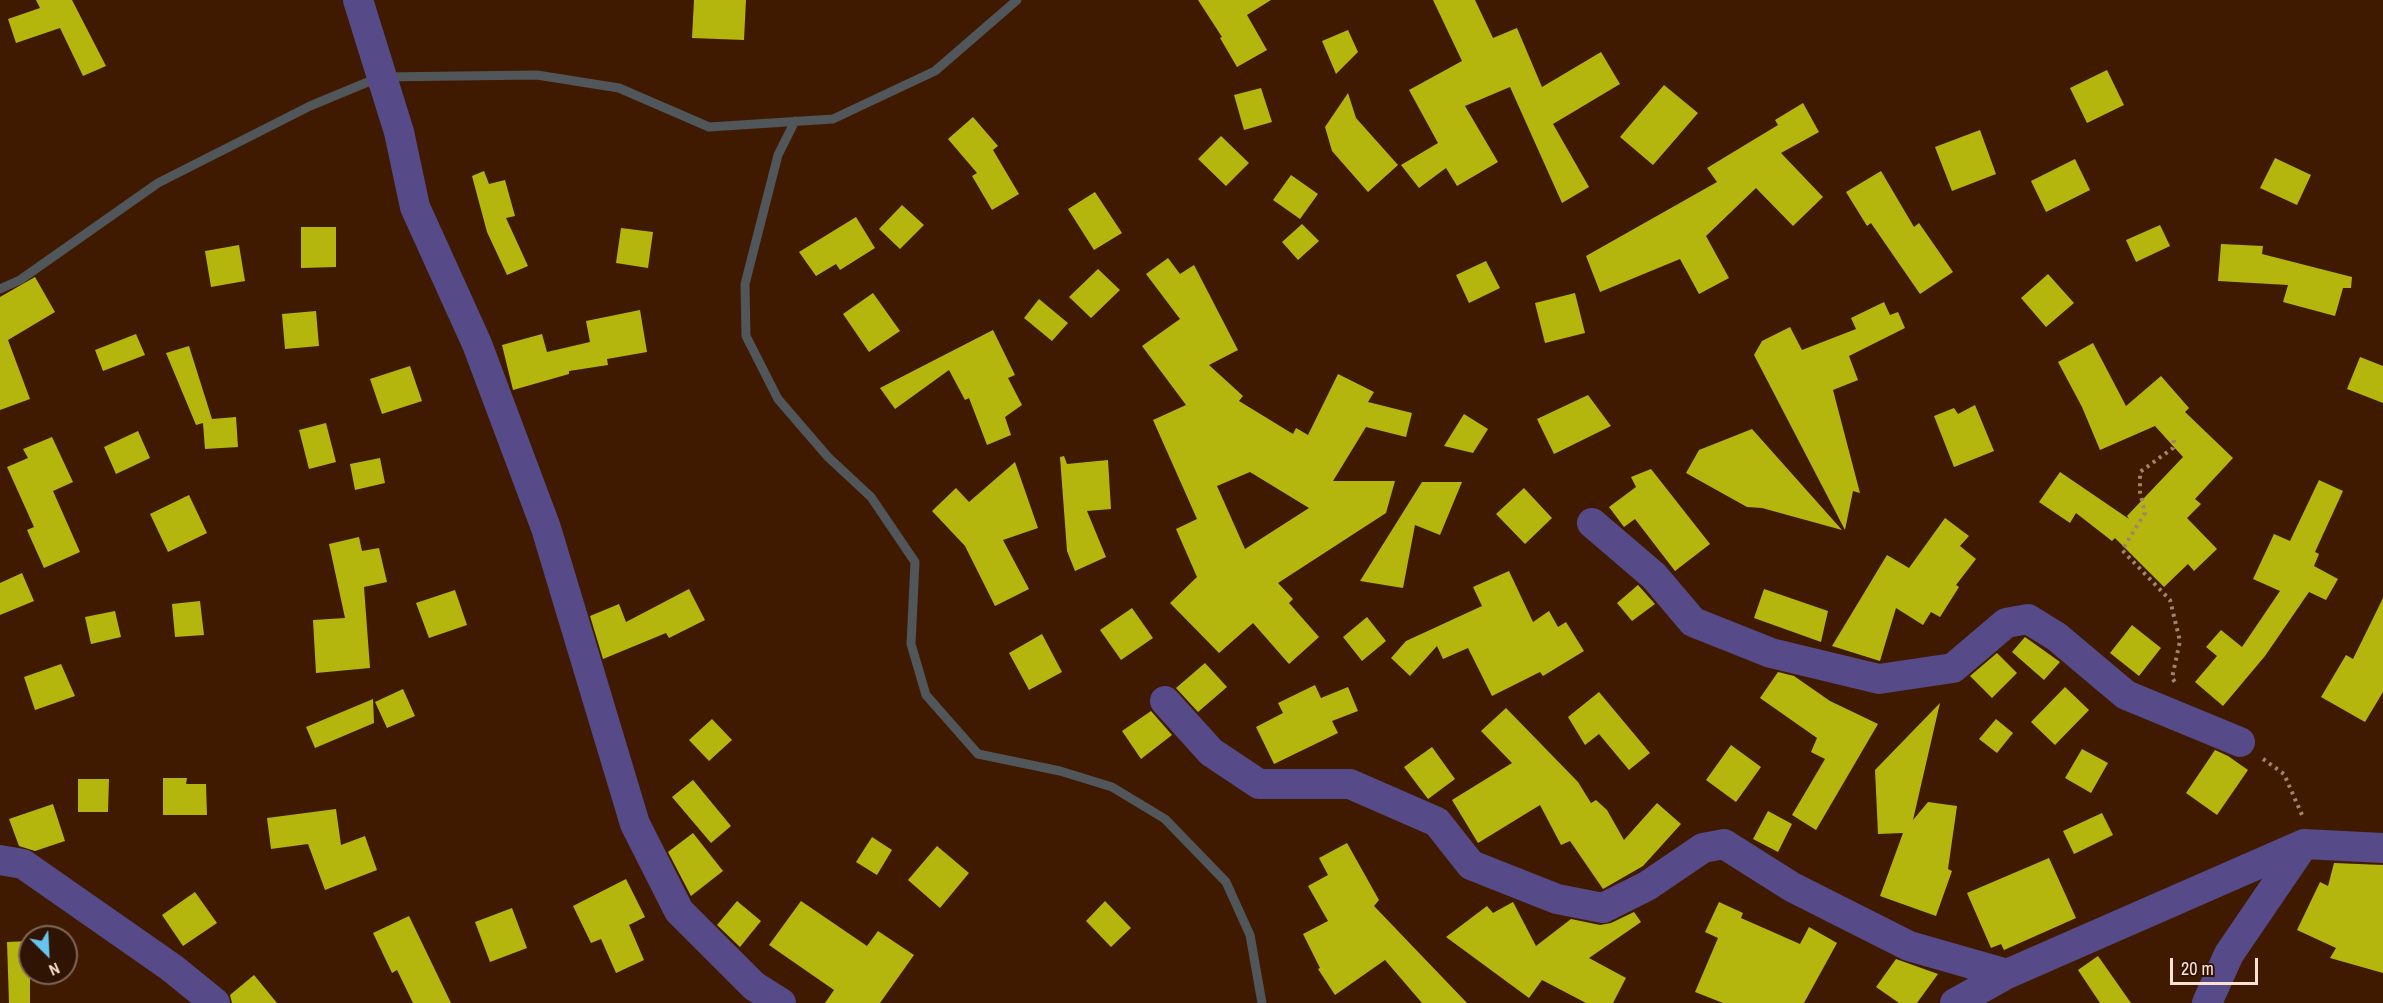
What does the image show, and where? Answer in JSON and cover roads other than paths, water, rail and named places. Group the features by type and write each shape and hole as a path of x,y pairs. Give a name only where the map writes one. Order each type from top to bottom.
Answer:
{"street":[{"path":"358,0 399,132 415,207 477,344 546,528 635,824 679,911 754,986 781,1003"},
{"path":"1592,523 1654,576 1693,622 1771,652 1879,679 1953,668 2006,623 2028,619 2057,637 2126,695 2240,742"},
{"path":"1165,701 1211,752 1259,784 1350,784 1437,822 1471,865 1557,899 1603,909 1647,886 1703,848 1724,844 1792,886 1909,946 2007,974"},
{"path":"2207,1003 2229,954 2304,831"},
{"path":"1955,1003 2007,974 2304,831 2383,848"},
{"path":"0,860 23,864 172,968 214,1003"}],"waterway":[{"path":"0,289 20,280 158,183 310,106 380,77 537,75 619,88 709,127 833,119 935,71 1017,0"},
{"path":"795,121 778,155 745,284 746,336 778,399 828,457 871,497 915,562 911,644 926,695 978,754 1060,771 1112,787 1165,819 1226,882 1250,935 1262,1003"}]}
